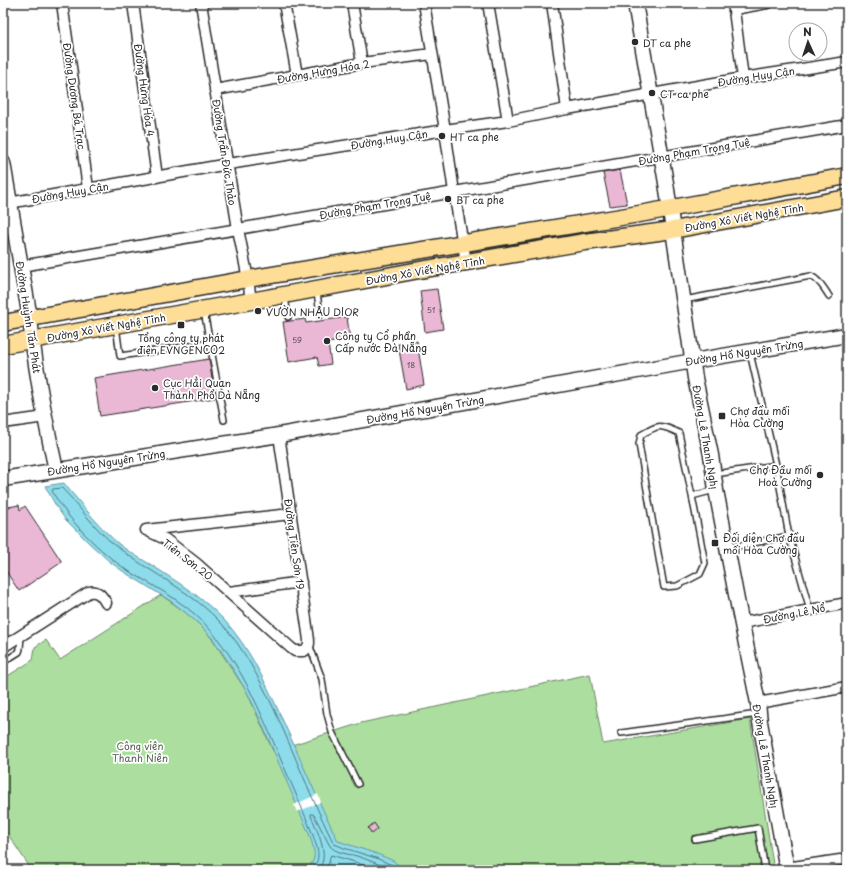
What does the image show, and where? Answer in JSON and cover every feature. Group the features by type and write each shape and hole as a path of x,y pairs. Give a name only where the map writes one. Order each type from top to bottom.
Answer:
{"main road":[{"name":"Đường Xô Viết Nghệ Tĩnh","path":"3,323 248,279 670,209 847,176"},
{"name":"Đường Xô Viết Nghệ Tĩnh","path":"3,345 116,326 414,271 585,242 673,230 847,198"}],"street":[{"name":"Đường Dương Bá Trạc","path":"62,3 88,188"},
{"name":"Đường Hưng Hóa 4","path":"132,3 157,177"},
{"name":"Đường Trần Đức Thảo","path":"201,3 251,301"},
{"path":"284,3 297,76"},
{"path":"352,3 362,63"},
{"path":"424,3 466,262"},
{"path":"488,3 508,121"},
{"path":"552,3 567,109"},
{"name":"Đường Lê Thanh Nghị","path":"635,3 670,209 693,361 726,548 758,708 786,869"},
{"path":"743,78 734,6 767,3"},
{"name":"Đường Hưng Hóa 2","path":"215,90 362,63 432,54"},
{"name":"Đường Huy Cận","path":"6,203 228,164 508,121 743,78 847,62"},
{"name":"Đường Phạm Trọng Tuệ","path":"21,266 847,124"},
{"name":"Đường Huỳnh Tấn Phát","path":"3,163 6,203 21,266 45,417 56,470"},
{"name":"Đường Hồ Nguyên Trừng","path":"3,479 279,435 749,351 847,335"},
{"path":"3,424 45,417"},
{"name":"Đường Tiên Sơn 19","path":"279,435 301,582 306,647"},
{"name":"Tiên Sơn 20","path":"291,514 146,530 165,539 197,564 295,651 306,647"},
{"path":"229,592 301,582"},
{"path":"3,648 88,592 94,591 100,594 106,603"},
{"name":"Đường Lê Nổ","path":"742,623 847,603"},
{"path":"758,708 847,687"},
{"path":"786,869 847,858"}],"lane":[{"path":"683,300 811,276 816,278 828,296"},
{"path":"316,289 320,315"},
{"path":"285,295 288,316"},
{"path":"204,310 224,420"},
{"path":"116,326 120,356 210,343"},
{"path":"749,351 776,465 789,536 810,610"},
{"path":"654,426 665,426 679,433 692,496 705,563 700,574 677,586 664,587 639,444 641,435 654,426"},
{"path":"714,474 776,465"},
{"path":"692,496 716,490"},
{"path":"726,548 789,536"},
{"path":"3,662 19,651 21,636"},
{"path":"306,647 322,679 327,714 332,732 358,784"},
{"path":"621,734 758,708"},
{"path":"695,839 758,828 765,870"}],"green space":[{"name":"Công viên Thanh Niên","path":"161,595 185,612 200,625 213,640 247,692 273,751 361,723 590,674 603,744 750,719 774,870 27,870 29,866 3,827 3,679 33,660 35,647 46,640 60,660"}],"water":[{"path":"64,483 86,510 120,545 163,572 191,592 225,621 241,641 262,676 338,841 394,861 400,870 305,870 314,858 314,850 310,836 259,717 247,692 228,661 213,639 200,625 169,600 110,562 65,519 45,486"}],"pier":[{"path":"318,794 321,802 297,812 294,805"}],"building":[{"path":"620,170 627,204 610,206 603,173"},
{"path":"437,289 443,329 425,332 420,291"},
{"path":"347,317 350,339 328,343 331,364 319,366 317,357 289,362 283,322 305,319 306,323"},
{"path":"417,341 424,385 406,389 398,344"},
{"name":"Cục Hẳi Quan Thành Phổ Dà Nẵng","path":"209,359 215,398 100,416 94,378"},
{"path":"19,505 20,510 25,506 62,562 19,591 3,567 3,508"},
{"path":"374,823 378,829 372,834 368,828"}],"place":[{"name":"DT ca phe","path":"635,42"},
{"name":"CT ca phe","path":"652,93"},
{"name":"HT ca phe","path":"442,136"},
{"name":"BT ca phe","path":"448,199"},
{"name":"VƯỜN NHẬU DIOR","path":"258,311"},
{"name":"Tổng công ty phát điện EVNGENCO2","path":"181,325"},
{"name":"Công ty Cổ phần Cấp nước Đà Nẵng","path":"327,341"},
{"name":"Cục Hẳi Quan Thành Phổ Dà Nẵng","path":"155,388"},
{"name":"Chợ đầu mối Hòa Cường","path":"722,416"},
{"name":"Chợ Đầu mối Hoà Cường","path":"820,475"},
{"name":"Đối diện Chợ đầu mối Hòa Cường","path":"715,543"}]}
